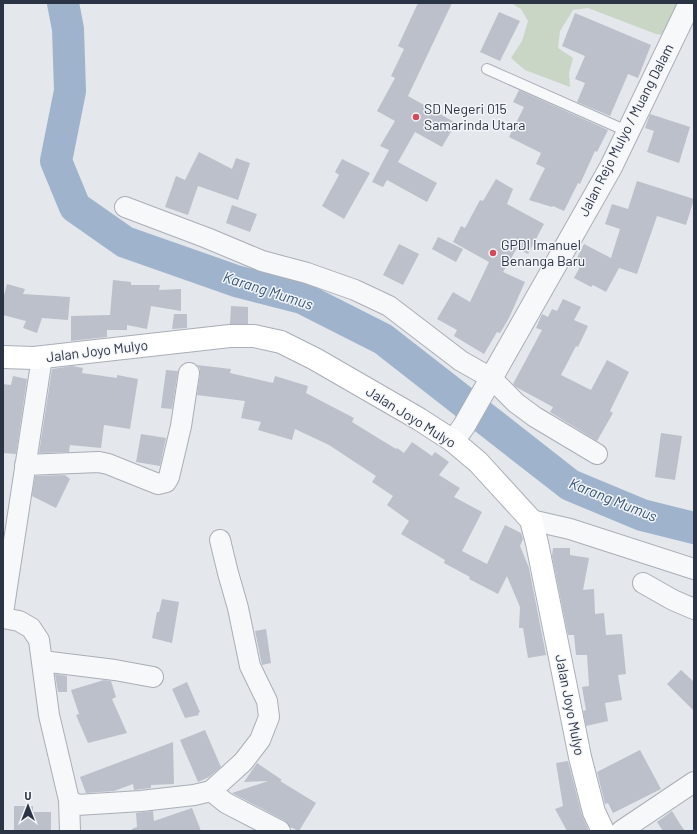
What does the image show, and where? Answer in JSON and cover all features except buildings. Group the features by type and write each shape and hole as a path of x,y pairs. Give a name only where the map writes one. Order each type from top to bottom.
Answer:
{"main road":[{"name":"Jalan Joyo Mulyo","path":"3,356 34,358 210,338 246,336 264,338 281,342 315,359 419,419 458,434 478,462 531,520 537,543 580,757 594,812 603,831"}],"street":[{"name":"Jalan Rejo Mulyo / Muang Dalam","path":"458,434 611,167 690,3"},
{"path":"125,207 194,232 262,261 307,273 362,293 389,306 461,361 490,380 516,403 535,417 597,454"},
{"path":"3,613 42,357"},
{"path":"26,465 99,462 108,464 158,484 166,482 169,477 180,426 189,373"},
{"path":"531,520 570,529 694,569"},
{"path":"69,800 77,806 141,801 194,795 211,791 242,762 260,740 269,717 267,701 250,666 238,608 220,540"},
{"path":"643,583 673,600 694,609"},
{"path":"3,618 19,621 32,628 39,640 49,715 69,800 70,831"},
{"path":"42,661 121,671 152,677"},
{"path":"621,831 694,782"},
{"path":"211,791 226,802 280,831"}],"lane":[{"path":"487,69 629,132"}],"green space":[{"path":"511,3 684,3 669,36 656,34 588,8 573,10 560,31 558,48 573,58 569,73 570,87 525,70 511,58 522,41 528,21 521,9"}],"waterway":[{"name":"Karang Mumus","path":"63,3 68,29 70,91 56,161 75,207 125,242 236,281 302,298 383,339 570,485 642,515 694,528"}],"place":[{"name":"SD Negeri 015 Samarinda Utara","path":"416,117"},
{"name":"GPDI Imanuel Benanga Baru","path":"493,253"}]}
